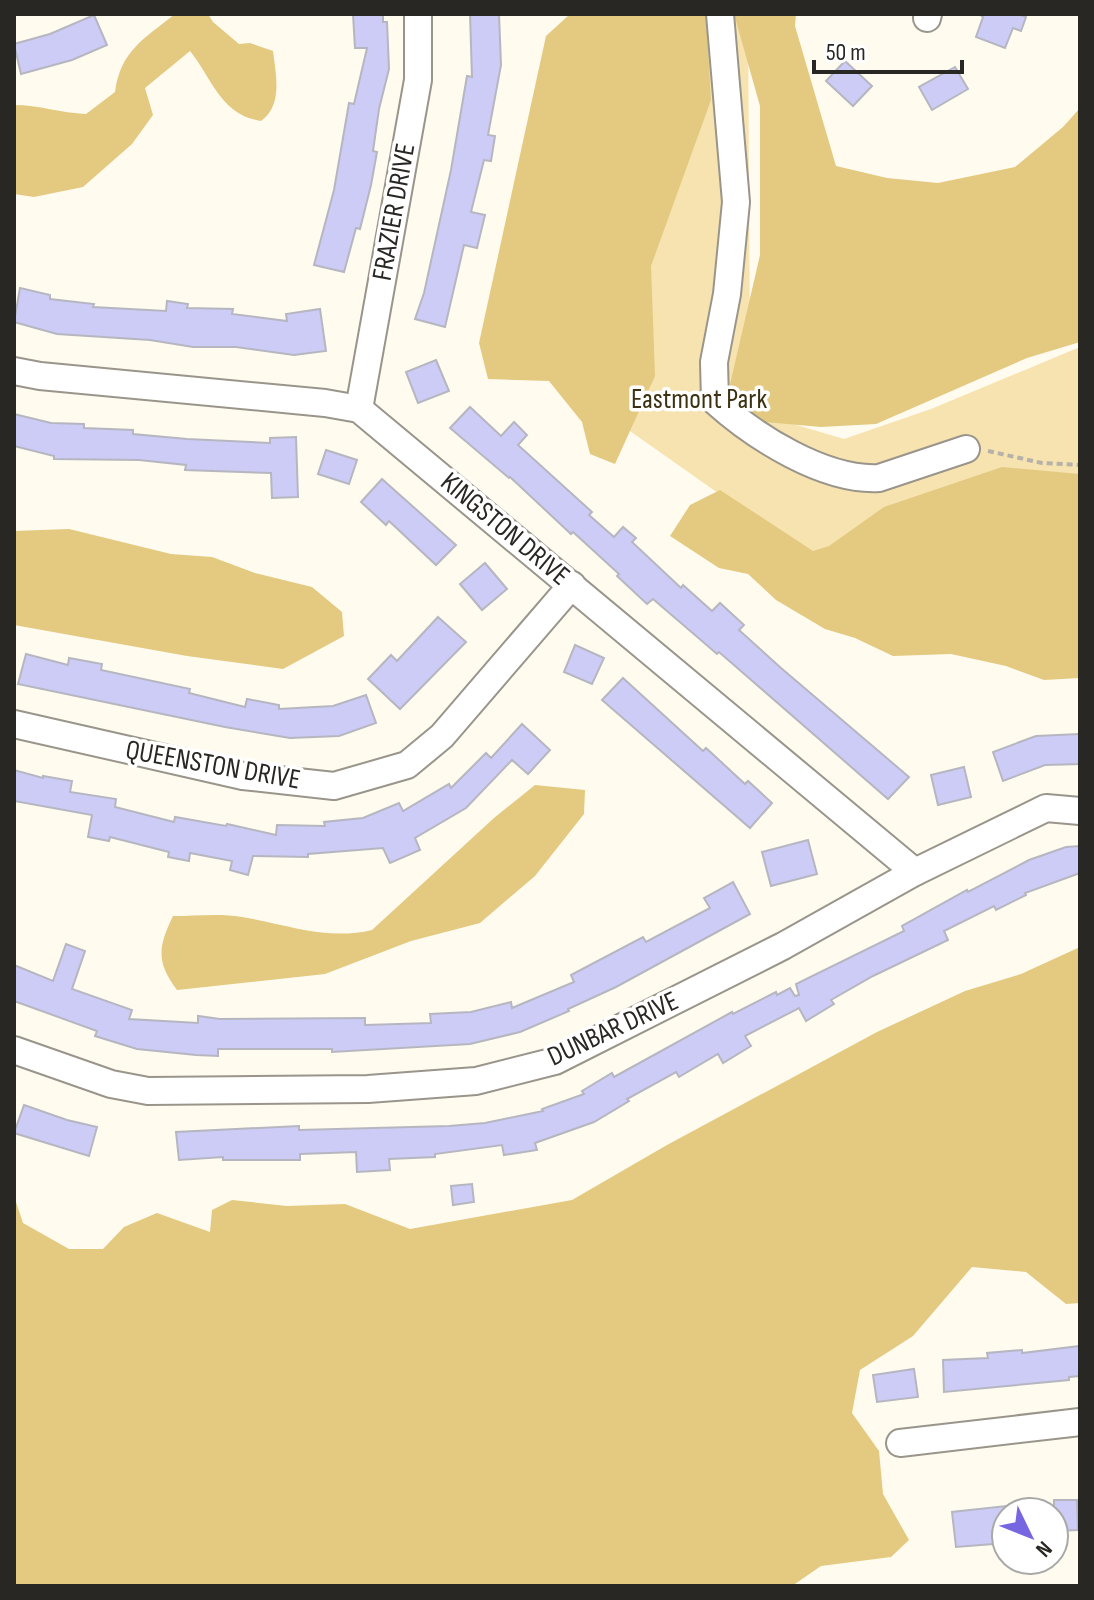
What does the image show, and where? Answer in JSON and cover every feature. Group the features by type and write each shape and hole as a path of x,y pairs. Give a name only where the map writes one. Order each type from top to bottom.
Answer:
{"street":[{"name":"FRAZIER DRIVE","path":"359,409 418,80 418,14"},
{"path":"720,14 736,202 727,294 714,362 715,401 735,419 825,470 865,479 879,478 966,449"},
{"path":"14,371 359,409"},
{"name":"KINGSTON DRIVE","path":"359,409 915,872"},
{"name":"QUEENSTON DRIVE","path":"14,724 243,776 334,786 407,765 442,736 572,585"},
{"name":"DUNBAR DRIVE","path":"14,1050 111,1084 148,1091 368,1089 476,1081 555,1061 783,946 915,872 1046,808 1080,811"},
{"path":"900,1443 1080,1422"}],"path":[{"path":"966,449 1042,463 1080,465"}],"green space":[{"name":"Eastmont Park","path":"663,14 748,14 750,346 776,419 844,439 931,409 1080,347 1080,488 820,565 630,431"}],"shaded area":[{"path":"175,14 208,14 239,44 250,43 273,51 276,89 273,107 268,114 261,121 236,112 219,95 190,51 145,88 153,115 132,144 83,187 34,197 14,194 14,105 86,114 115,92 128,55"},
{"path":"570,14 706,14 711,100 651,266 655,376 615,464 590,454 582,422 549,381 488,379 479,343 546,36"},
{"path":"734,14 796,14 795,26 836,166 887,178 938,183 1015,167 1063,127 1080,108 1080,342 1027,358 876,424 821,427 753,421 728,393 760,255 760,106"},
{"path":"1002,467 1080,474 1080,678 1044,680 1006,666 951,654 893,656 855,638 825,629 776,600 748,574 719,568 670,536 690,505 720,490 813,551 829,546 884,507"},
{"path":"69,529 171,554 212,557 255,573 312,587 342,612 344,636 283,669 187,656 14,625 14,531"},
{"path":"535,785 585,790 584,814 535,876 480,923 411,941 325,974 177,990 165,971 162,946 173,916 234,916 323,933 372,930 494,818"},
{"path":"1080,947 1080,1303 1066,1304 1026,1272 972,1267 913,1336 860,1370 852,1413 879,1451 883,1494 909,1540 891,1557 821,1566 792,1586 14,1586 14,1196 23,1223 69,1249 103,1249 124,1227 157,1213 210,1232 212,1210 232,1200 287,1206 345,1204 410,1229 572,1200 877,1032 965,991 1021,974"}],"building":[{"path":"353,14 383,14 383,22 387,22 389,69 379,109 373,151 377,152 371,185 360,229 356,228 344,272 314,265 334,190 349,103 354,104 367,48 355,48"},
{"path":"470,14 499,14 501,65 488,135 495,136 491,161 484,160 471,212 485,215 477,248 464,245 445,327 415,319 424,293 451,170 467,76 472,77"},
{"path":"979,14 1018,14 1026,17 1021,31 1013,28 1005,48 976,37 983,17"},
{"path":"94,15 107,45 72,60 21,74 14,44 50,34"},
{"path":"845,61 872,86 853,106 826,81"},
{"path":"955,67 968,89 932,110 919,87"},
{"path":"20,288 50,295 50,299 94,304 93,307 166,311 167,301 188,304 187,308 233,309 232,314 287,321 286,314 320,309 326,351 294,355 236,347 193,347 150,340 57,334 14,322"},
{"path":"436,360 449,391 418,403 406,372"},
{"path":"470,407 501,436 514,422 527,435 518,445 592,512 589,515 614,537 623,527 636,538 632,542 681,588 683,585 712,611 720,603 744,625 739,630 909,777 888,799 719,652 717,654 653,599 647,604 573,532 571,534 510,477 450,428"},
{"path":"14,414 51,423 84,424 84,428 133,430 133,434 187,439 270,443 270,438 296,437 298,497 272,498 271,473 185,470 186,465 139,460 54,459 54,456 14,446"},
{"path":"326,450 357,460 349,484 318,474"},
{"path":"382,479 456,545 436,565 389,521 386,525 361,502"},
{"path":"485,563 507,589 482,610 460,584"},
{"path":"438,617 466,642 400,709 368,679 391,655 397,661"},
{"path":"575,645 604,658 592,684 564,672"},
{"path":"26,654 68,665 69,658 102,664 101,670 190,689 189,693 245,707 247,699 279,705 279,709 333,706 366,695 376,723 339,736 290,738 225,727 18,684"},
{"path":"623,678 703,751 706,748 745,784 748,781 772,803 750,828 602,700"},
{"path":"522,724 550,750 528,774 512,760 466,808 415,838 420,850 390,863 383,848 308,854 308,857 253,856 248,875 230,870 232,861 190,853 189,861 168,857 169,852 110,837 109,841 88,837 92,815 14,801 14,770 43,778 72,781 70,792 116,799 115,807 174,822 175,817 276,835 277,825 325,826 324,822 363,818 399,803 403,811 449,784 451,788 486,753 491,758"},
{"path":"1079,734 1080,764 1045,765 1003,781 993,752 1036,736"},
{"path":"964,767 971,797 938,805 931,775"},
{"path":"808,840 817,874 771,886 762,852"},
{"path":"1080,846 1080,873 1025,893 996,910 994,906 944,931 948,940 873,976 831,1000 834,1004 806,1021 799,1008 745,1036 751,1046 723,1063 718,1054 679,1077 676,1072 627,1099 629,1101 594,1122 535,1143 537,1150 504,1155 502,1145 435,1154 435,1157 389,1159 390,1170 357,1172 356,1152 300,1154 300,1160 223,1160 223,1157 179,1160 176,1132 299,1126 299,1130 449,1126 485,1123 543,1111 584,1094 582,1091 612,1073 614,1077 732,1012 776,992 777,995 790,988 795,996 799,995 796,984 904,931 902,926 967,890 1029,860 1066,847"},
{"path":"733,882 750,914 569,1011 520,1032 470,1044 332,1052 332,1049 218,1049 218,1056 196,1055 137,1049 95,1036 97,1031 14,1001 14,965 53,981 66,944 85,951 72,989 132,1010 129,1019 198,1023 198,1016 220,1019 365,1018 365,1025 431,1023 430,1014 471,1012 511,1002 512,1008 574,982 571,975 643,937 646,942 710,908 704,898"},
{"path":"24,1105 97,1127 89,1156 14,1133"},
{"path":"472,1184 474,1202 453,1205 451,1186"},
{"path":"1080,1346 1080,1376 1069,1377 1069,1380 944,1392 943,1360 988,1358 987,1353 1022,1350 1022,1353"},
{"path":"914,1369 918,1397 877,1402 873,1375"},
{"path":"1070,1500 1077,1500 1078,1530 1070,1530"},
{"path":"990,1508 990,1544 956,1547 952,1512"}]}
